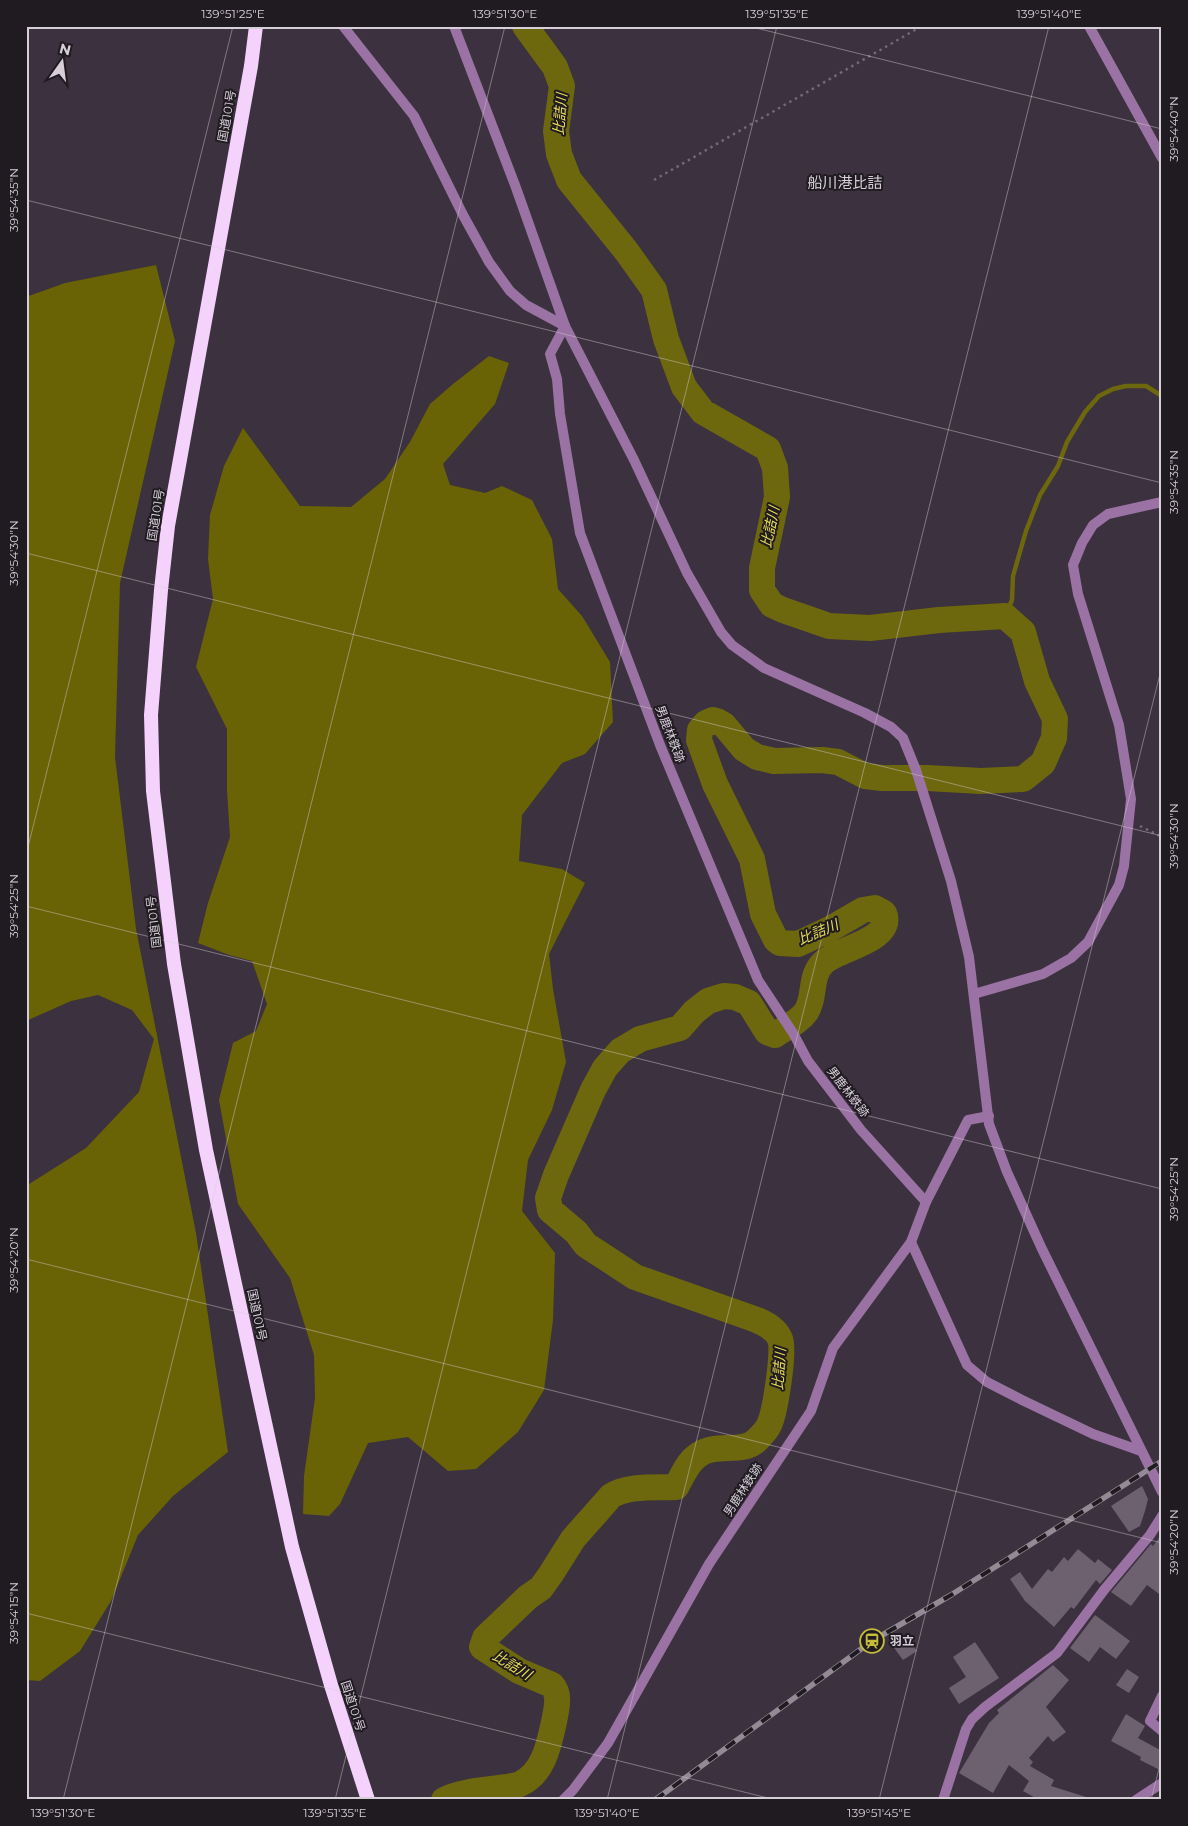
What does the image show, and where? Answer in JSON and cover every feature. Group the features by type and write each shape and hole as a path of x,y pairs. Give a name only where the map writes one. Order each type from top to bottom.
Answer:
{"highway":[{"name":"国道101号","path":"256,26 251,66 168,526 151,715 153,791 174,964 206,1150 292,1547 331,1686 368,1800"}],"street":[{"path":"343,26 414,116 463,215 489,262 510,292 526,305 565,326"},
{"path":"454,26 515,185 565,326 634,460 688,573 721,632 732,645 764,668 865,712 891,727 903,738 916,770 951,881 970,957 989,1124 1007,1172 1042,1249 1162,1492"},
{"path":"1089,26 1162,158"},
{"name":"男鹿林鉄跡","path":"563,1800 573,1790 608,1743 709,1564 811,1411 833,1348 911,1242 926,1202 861,1130 808,1061 793,1033 758,980 660,745 580,533 560,414 557,380 550,354 565,326"},
{"path":"974,994 1043,974 1071,958 1088,942 1119,885 1124,866 1131,799 1119,725 1078,594 1073,565 1082,543 1093,525 1108,514 1162,502"},
{"path":"926,1202 968,1120 989,1116"},
{"path":"911,1242 966,1365 987,1382 1022,1400 1093,1434 1141,1451"},
{"path":"943,1800 966,1729 972,1720 985,1707 1057,1653 1162,1516"},
{"path":"1162,1696 1150,1721 1162,1731"},
{"path":"1136,1800 1162,1783"}],"path":[{"path":"654,180 922,26"},
{"path":"1129,821 1162,837"}],"shaded area":[{"path":"156,265 175,341 120,583 115,757 136,929 196,1233 228,1452 173,1496 138,1535 111,1601 80,1651 40,1681 26,1680 26,1186 86,1148 139,1092 154,1039 132,1010 98,995 71,1001 26,1021 26,297 65,283"},
{"path":"489,356 509,363 495,404 443,464 450,485 485,493 502,486 532,500 552,539 558,589 582,616 610,662 613,722 585,754 562,763 522,815 519,861 562,869 585,883 549,954 566,1062 552,1110 528,1160 522,1211 555,1253 553,1320 544,1390 518,1432 476,1469 448,1471 408,1437 368,1443 340,1504 329,1516 303,1514 304,1476 315,1398 314,1355 290,1278 238,1204 219,1100 233,1043 256,1031 267,1004 252,961 229,955 198,943 208,903 230,837 227,790 227,729 196,667 213,599 208,559 210,515 224,466 243,428 300,506 351,507 385,479 410,442 430,404"}],"building":[{"path":"1142,1486 1148,1499 1145,1511 1140,1526 1129,1532 1111,1506"},
{"path":"1162,1534 1162,1596 1147,1585 1131,1606 1111,1592 1151,1544 1153,1546"},
{"path":"1078,1549 1095,1563 1098,1559 1112,1570 1100,1584 1096,1580 1074,1609 1071,1607 1054,1627 1025,1601 1010,1579 1020,1572 1032,1589 1048,1569 1052,1572 1064,1557 1068,1561"},
{"path":"1095,1615 1130,1641 1116,1659 1100,1647 1089,1662 1070,1648"},
{"path":"906,1636 917,1651 903,1660 892,1645"},
{"path":"975,1642 999,1678 959,1704 949,1688 966,1677 953,1657"},
{"path":"1053,1665 1069,1680 1046,1707 1066,1732 1053,1742 1048,1736 1029,1758 1033,1762 1030,1766 1054,1780 1051,1786 1086,1797 1085,1800 1039,1800 1023,1791 1029,1781 1009,1765 993,1793 959,1773 989,1723 999,1713 997,1710"},
{"path":"1127,1669 1139,1677 1129,1693 1116,1685"},
{"path":"1126,1714 1145,1726 1138,1738 1162,1751 1162,1771 1140,1760 1141,1757 1111,1741"}],"waterway":[{"name":"比詰川","path":"444,1800 470,1792 520,1784 535,1773 544,1757 550,1739 557,1703 555,1689 552,1685 519,1671 482,1647 485,1638 528,1597 541,1588 573,1539 611,1496 626,1490 676,1487 690,1462 697,1456 712,1449 744,1447 757,1440 768,1427 774,1408 779,1382 781,1345 778,1335 773,1330 757,1320 635,1277 586,1245 576,1232 550,1210 548,1198 593,1090 605,1068 620,1051 640,1039 680,1028 694,1012 708,1001 724,996 735,997 749,1003 767,1032 775,1035 796,1022 806,1012 819,967 831,957 874,937 881,930 885,922 884,913 875,908 863,910 830,929 798,944 780,943 776,940 763,914 752,859 715,784 699,740 700,730 706,723 713,720 717,721 724,725 744,749 757,757 774,761 822,760 838,762 865,776 882,778 981,781 1023,779 1043,763 1054,738 1055,719 1037,681 1023,632 1005,616 939,620 870,628 829,626 772,605 762,590 762,568 777,497 775,468 768,449 703,412 684,387 666,339 654,290 627,252 569,180 559,154 556,131 562,86 555,67 525,26"},
{"path":"1005,616 1012,600 1013,576 1026,531 1040,495 1058,466 1067,442 1085,412 1099,396 1113,389 1126,386 1146,386 1162,396"}],"railway":[{"path":"655,1800 872,1641 951,1595 1162,1461"}],"place":[{"name":"羽立","path":"872,1641"}],"district":[{"name":"船川港比詰","path":"845,183"}]}
